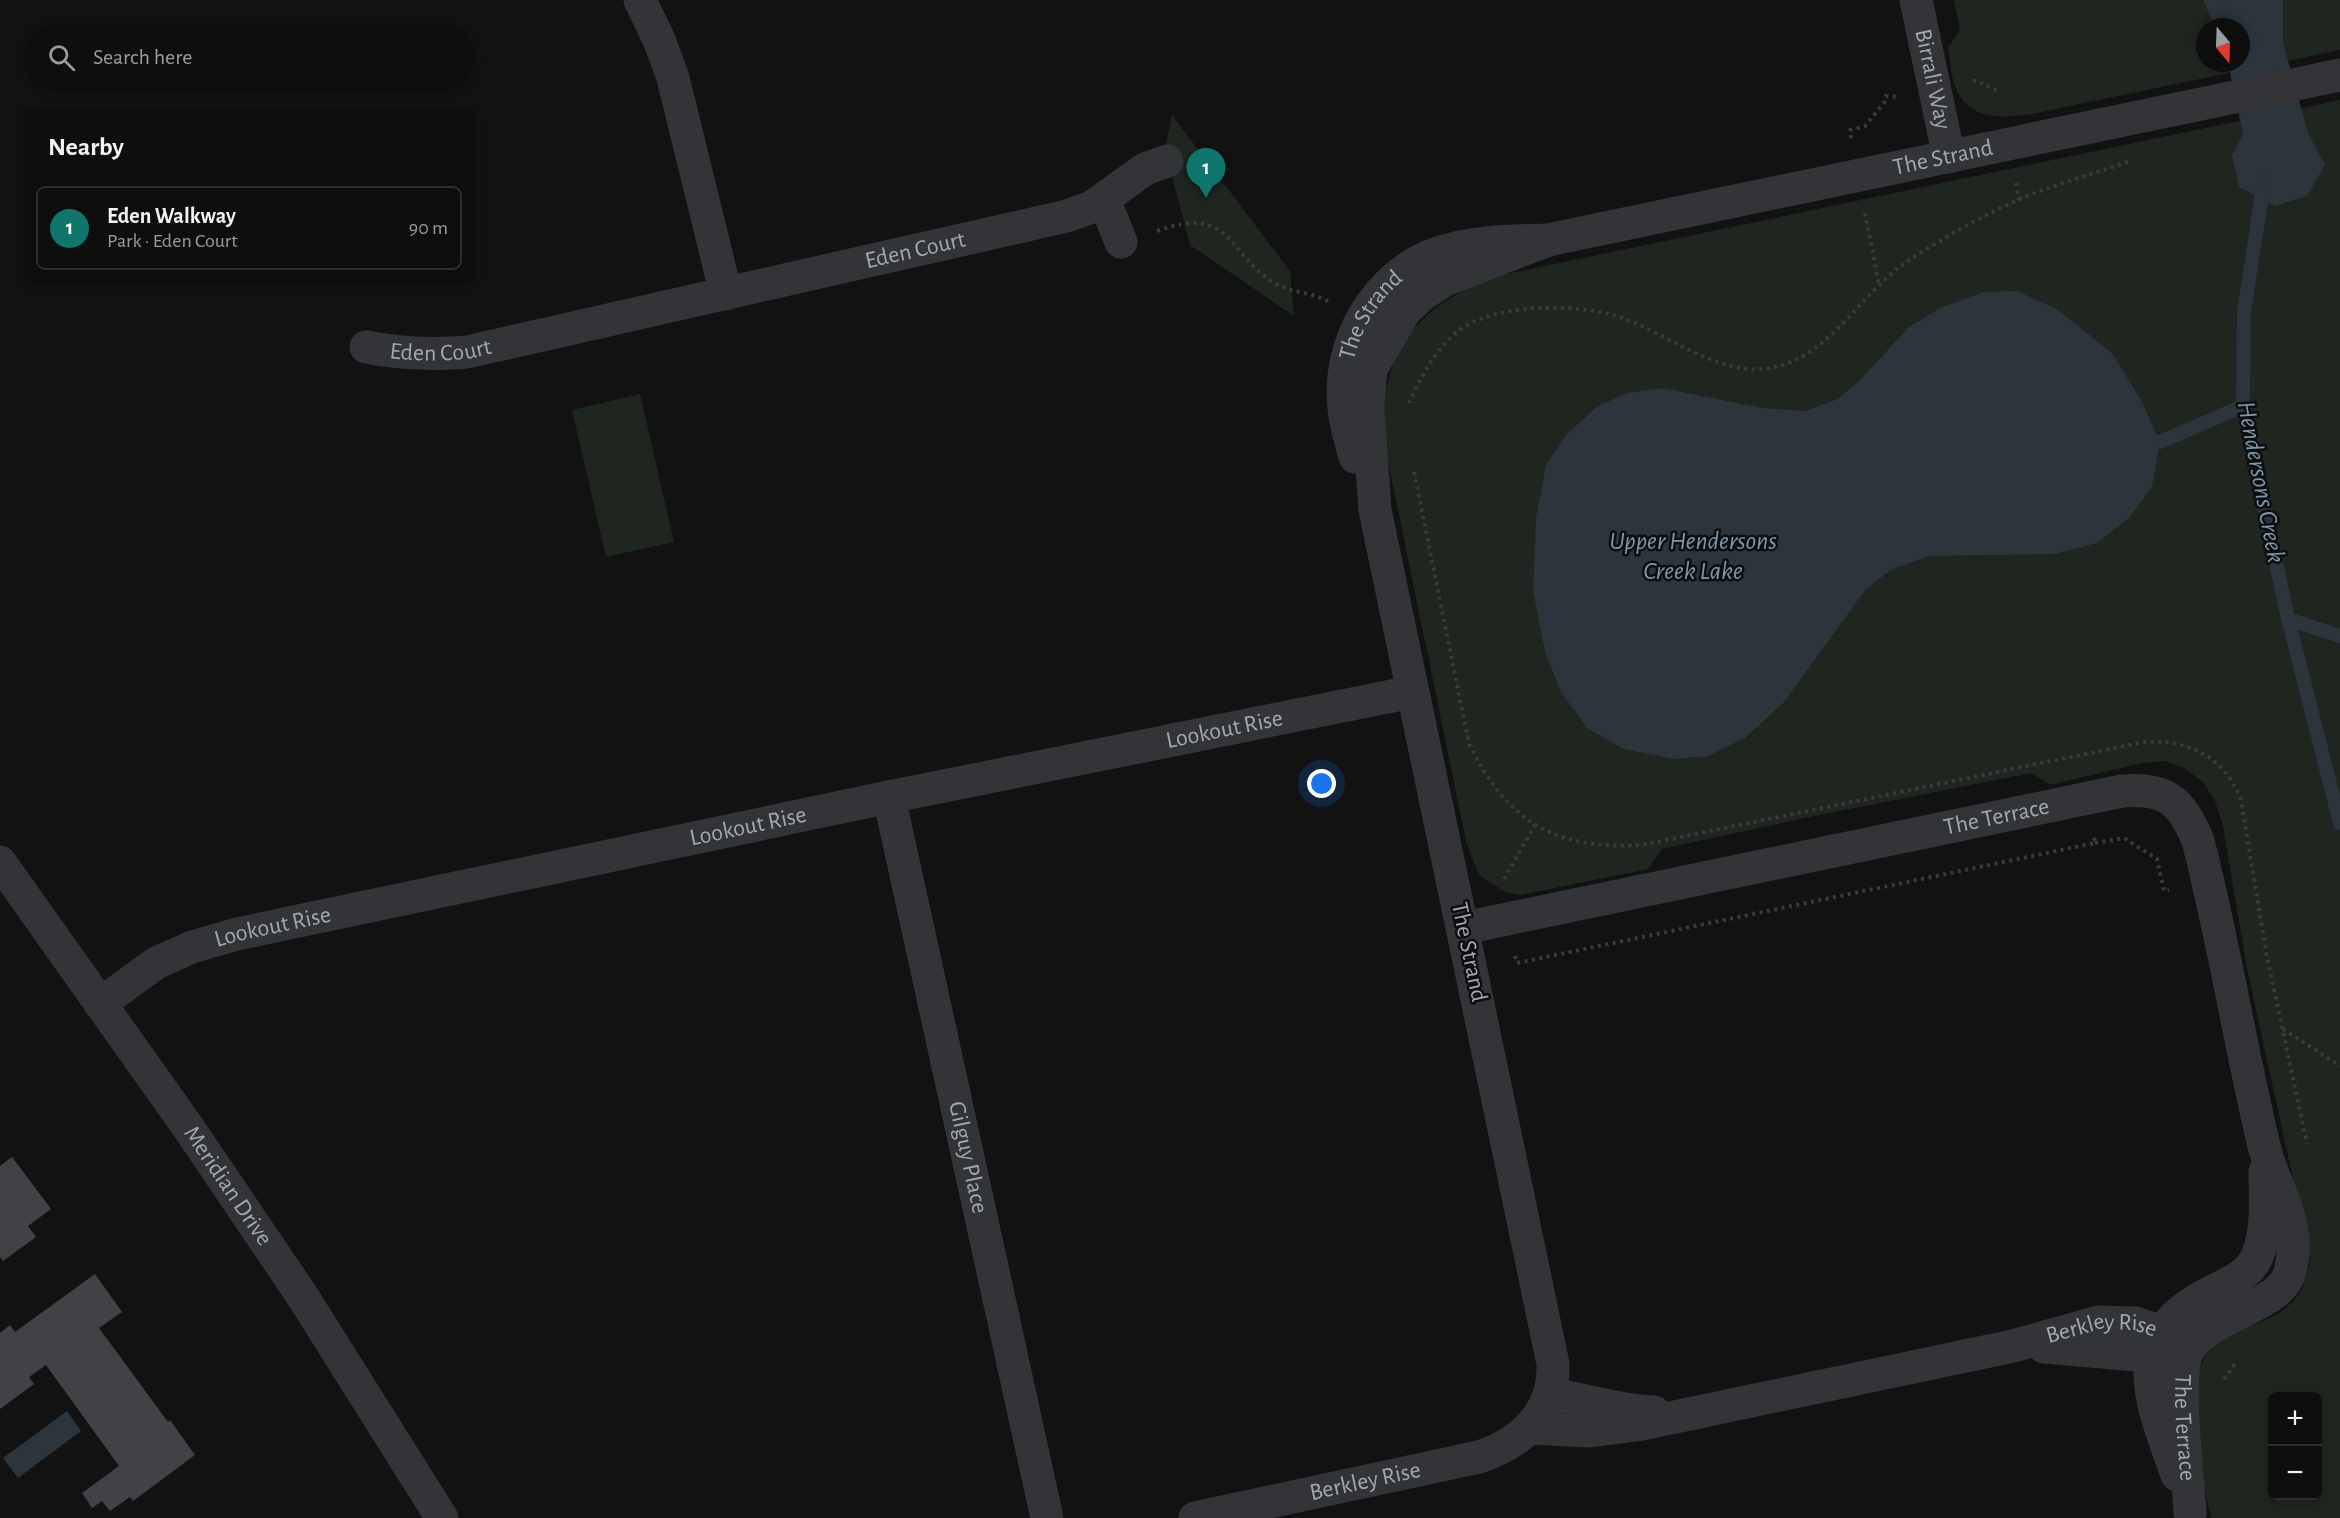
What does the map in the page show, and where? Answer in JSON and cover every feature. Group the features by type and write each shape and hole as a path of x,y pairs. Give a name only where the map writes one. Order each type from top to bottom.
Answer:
{"street":[{"path":"640,0 660,42 673,78 726,294"},
{"name":"Birrali Way","path":"1916,0 1949,158"},
{"name":"The Strand","path":"1375,510 1355,457 1344,409 1343,381 1348,351 1360,321 1388,285 1411,266 1435,254 1473,244 1548,240 2340,75"},
{"name":"Eden Court","path":"366,347 401,354 432,355 467,352 1067,216 1104,200 1145,169 1167,161"},
{"path":"1104,200 1135,238"},
{"name":"The Strand","path":"1548,240 1445,280 1423,294 1405,311 1387,338 1371,369 1368,391 1375,510 1464,928 1553,1364 1554,1382 1550,1394"},
{"name":"Lookout Rise","path":"100,1004 156,963 192,947 237,934 889,797 1412,692"},
{"name":"The Terrace","path":"1464,928 2122,790 2142,789 2164,794 2179,804 2189,819 2198,841 2264,1149 2290,1218 2295,1250 2289,1276 2269,1298 2206,1331 2186,1358 2183,1398 2191,1515"},
{"name":"Gilguy Place","path":"889,797 1047,1518"},
{"name":"Meridian Drive","path":"0,862 190,1130 303,1297 442,1518"},
{"name":"The Terrace","path":"2191,1515 2160,1428 2150,1378 2156,1345 2168,1321 2193,1300 2244,1274 2258,1256 2265,1225 2264,1149"},
{"name":"Berkley Rise","path":"1529,1428 1589,1431 1637,1425 2013,1346 2106,1350 2156,1345 2186,1358"},
{"name":"Berkley Rise","path":"1195,1518 1479,1457 1501,1450 1529,1428 1550,1394 1632,1411 1684,1414"}],"path":[{"path":"1407,409 1419,382 1440,350 1464,327 1527,308 1565,306 1625,319 1733,369 1761,369 1787,365 1809,354 1909,260 2019,200 2133,160"},
{"path":"1135,238 1171,226 1192,223 1224,232 1262,275 1279,285 1322,297 1360,321"},
{"path":"1412,463 1469,744 1486,777 1510,805 1535,825 1577,843 1613,847 1642,845 2144,742 2168,740 2203,754 2220,766 2234,781 2241,800 2262,926 2283,1028 2340,1066"}],"shaded area":[{"path":"1954,0 2340,0 2340,50 2250,69 2250,18 2196,18 2196,72 2234,72 2017,116 1988,115 1964,102 1954,84 1948,48 1960,30"},
{"path":"2340,100 2340,1518 2211,1518 2199,1459 2195,1395 2204,1359 2215,1345 2230,1335 2264,1321 2280,1312 2294,1300 2305,1282 2310,1256 2247,969 2223,826 2215,801 2203,782 2184,768 2165,761 2142,763 2050,785 2032,773 1662,849 1648,869 1520,895 1505,892 1479,875 1466,841 1388,461 1385,427 1386,397 1391,370 1401,347 1416,326 1436,308 1461,292 1492,277"},
{"path":"1172,115 1290,271 1294,316 1190,245 1165,150"},
{"path":"640,394 674,542 606,557 572,410"}],"water":[{"path":"2203,0 2283,0 2283,43 2308,133 2325,165 2307,196 2275,206 2239,187 2232,155 2243,134 2230,72 2250,72 2250,18 2211,18"},
{"name":"Upper Hendersons Creek Lake","path":"2017,291 2057,309 2112,353 2141,400 2160,442 2152,487 2129,518 2097,543 2055,554 1929,556 1892,569 1866,589 1784,702 1745,738 1708,756 1674,759 1624,749 1588,729 1561,692 1545,652 1533,591 1536,518 1546,465 1567,434 1598,406 1627,393 1661,388 1763,408 1805,411 1838,399 1860,380 1908,328 1940,308 1984,292"},
{"path":"67,1411 81,1431 18,1478 3,1458"}],"building":[{"path":"12,1157 51,1209 28,1226 36,1237 3,1261 0,1257 0,1166"},
{"path":"95,1274 122,1312 99,1328 195,1455 133,1501 130,1497 110,1511 102,1501 92,1508 82,1493 119,1466 46,1365 29,1377 34,1384 0,1409 0,1333 10,1325 15,1332"}],"waterway":[{"name":"Hendersons Creek","path":"2264,181 2244,312 2243,406 2288,619 2340,823"},
{"path":"2160,442 2243,406"},
{"path":"2288,619 2340,636"}],"place":[{"name":"Eden Walkway","path":"1206,198"}]}
